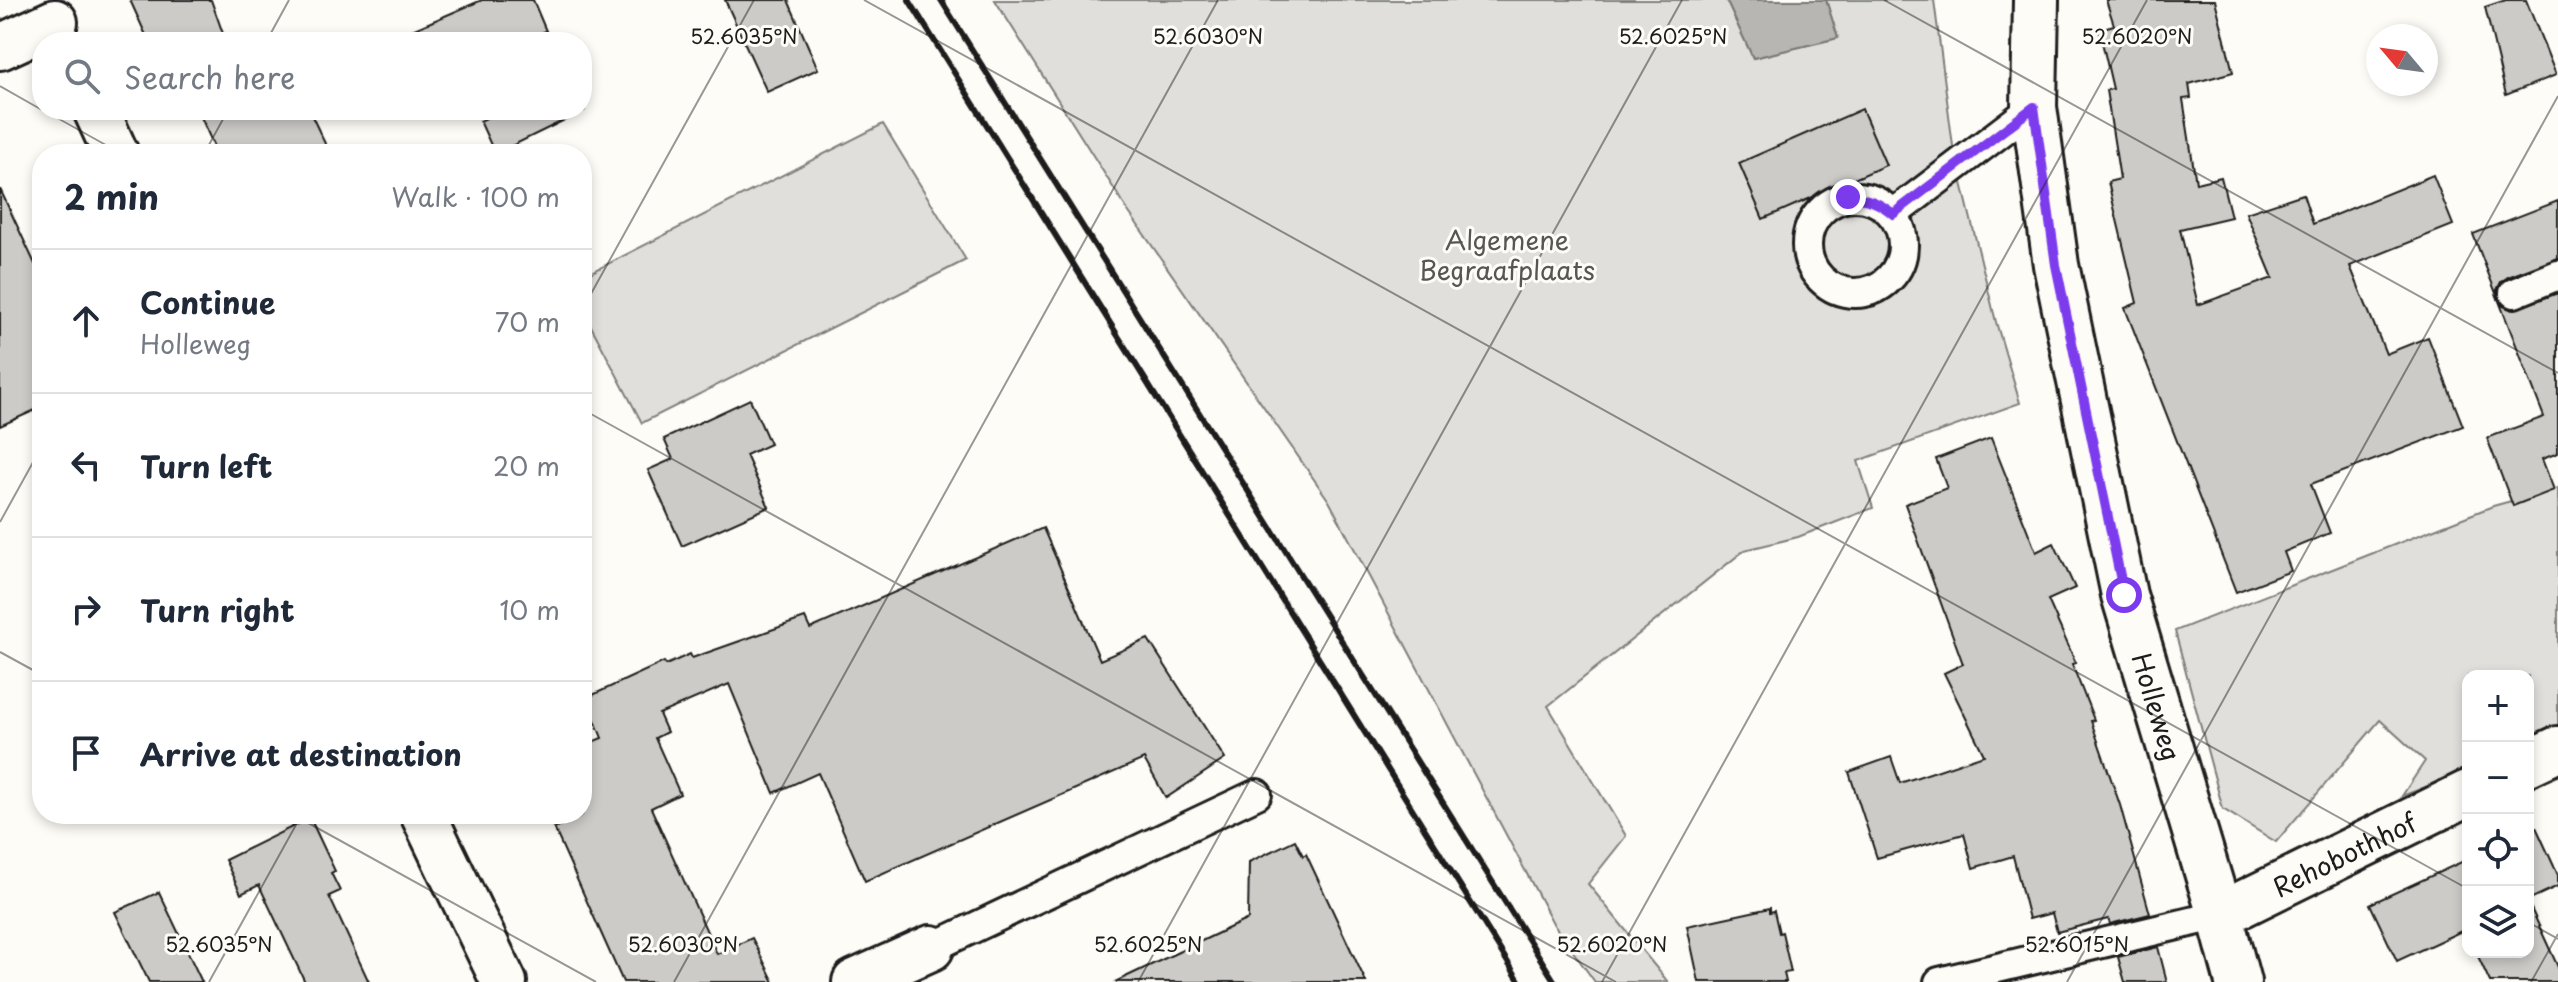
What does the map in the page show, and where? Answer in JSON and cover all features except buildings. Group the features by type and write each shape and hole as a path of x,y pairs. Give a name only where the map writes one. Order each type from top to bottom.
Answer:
{"street":[{"name":"Holleweg","path":"2036,0 2034,107 2056,265 2124,595 2238,982"},
{"path":"0,47 54,21"},
{"path":"101,120 111,144"},
{"path":"2534,760 2558,749"},
{"name":"Rehobothhof","path":"2220,915 2462,796"},
{"path":"428,824 504,982"},
{"path":"855,982 931,948"}],"lane":[{"path":"1893,214 2034,107"},
{"path":"2514,293 2558,275"},
{"path":"931,948 1257,794"},
{"path":"1939,982 2220,915"}],"green space":[{"name":"Algemene Begraafplaats","path":"995,0 1726,0 1753,58 1838,38 1826,0 1934,0 1953,146 1996,322 2020,403 1858,461 1873,508 1798,537 1745,550 1548,706 1626,836 1588,884 1668,982 1595,982 1554,925 1329,501 1128,211"},
{"path":"883,124 966,260 642,423 592,328 592,272"},
{"path":"2558,488 2558,736 2534,746 2534,670 2462,670 2462,773 2402,796 2425,761 2380,720 2276,842 2223,809 2175,631 2493,506"}],"shaded area":[{"path":"1726,0 1826,0 1838,38 1753,58"}],"railway":[{"path":"909,0 1520,982"},
{"path":"941,0 1555,982"}],"route":[{"path":"1848,197 1865,198 1881,204 1893,214 2034,107 2056,265 2124,595"}]}
